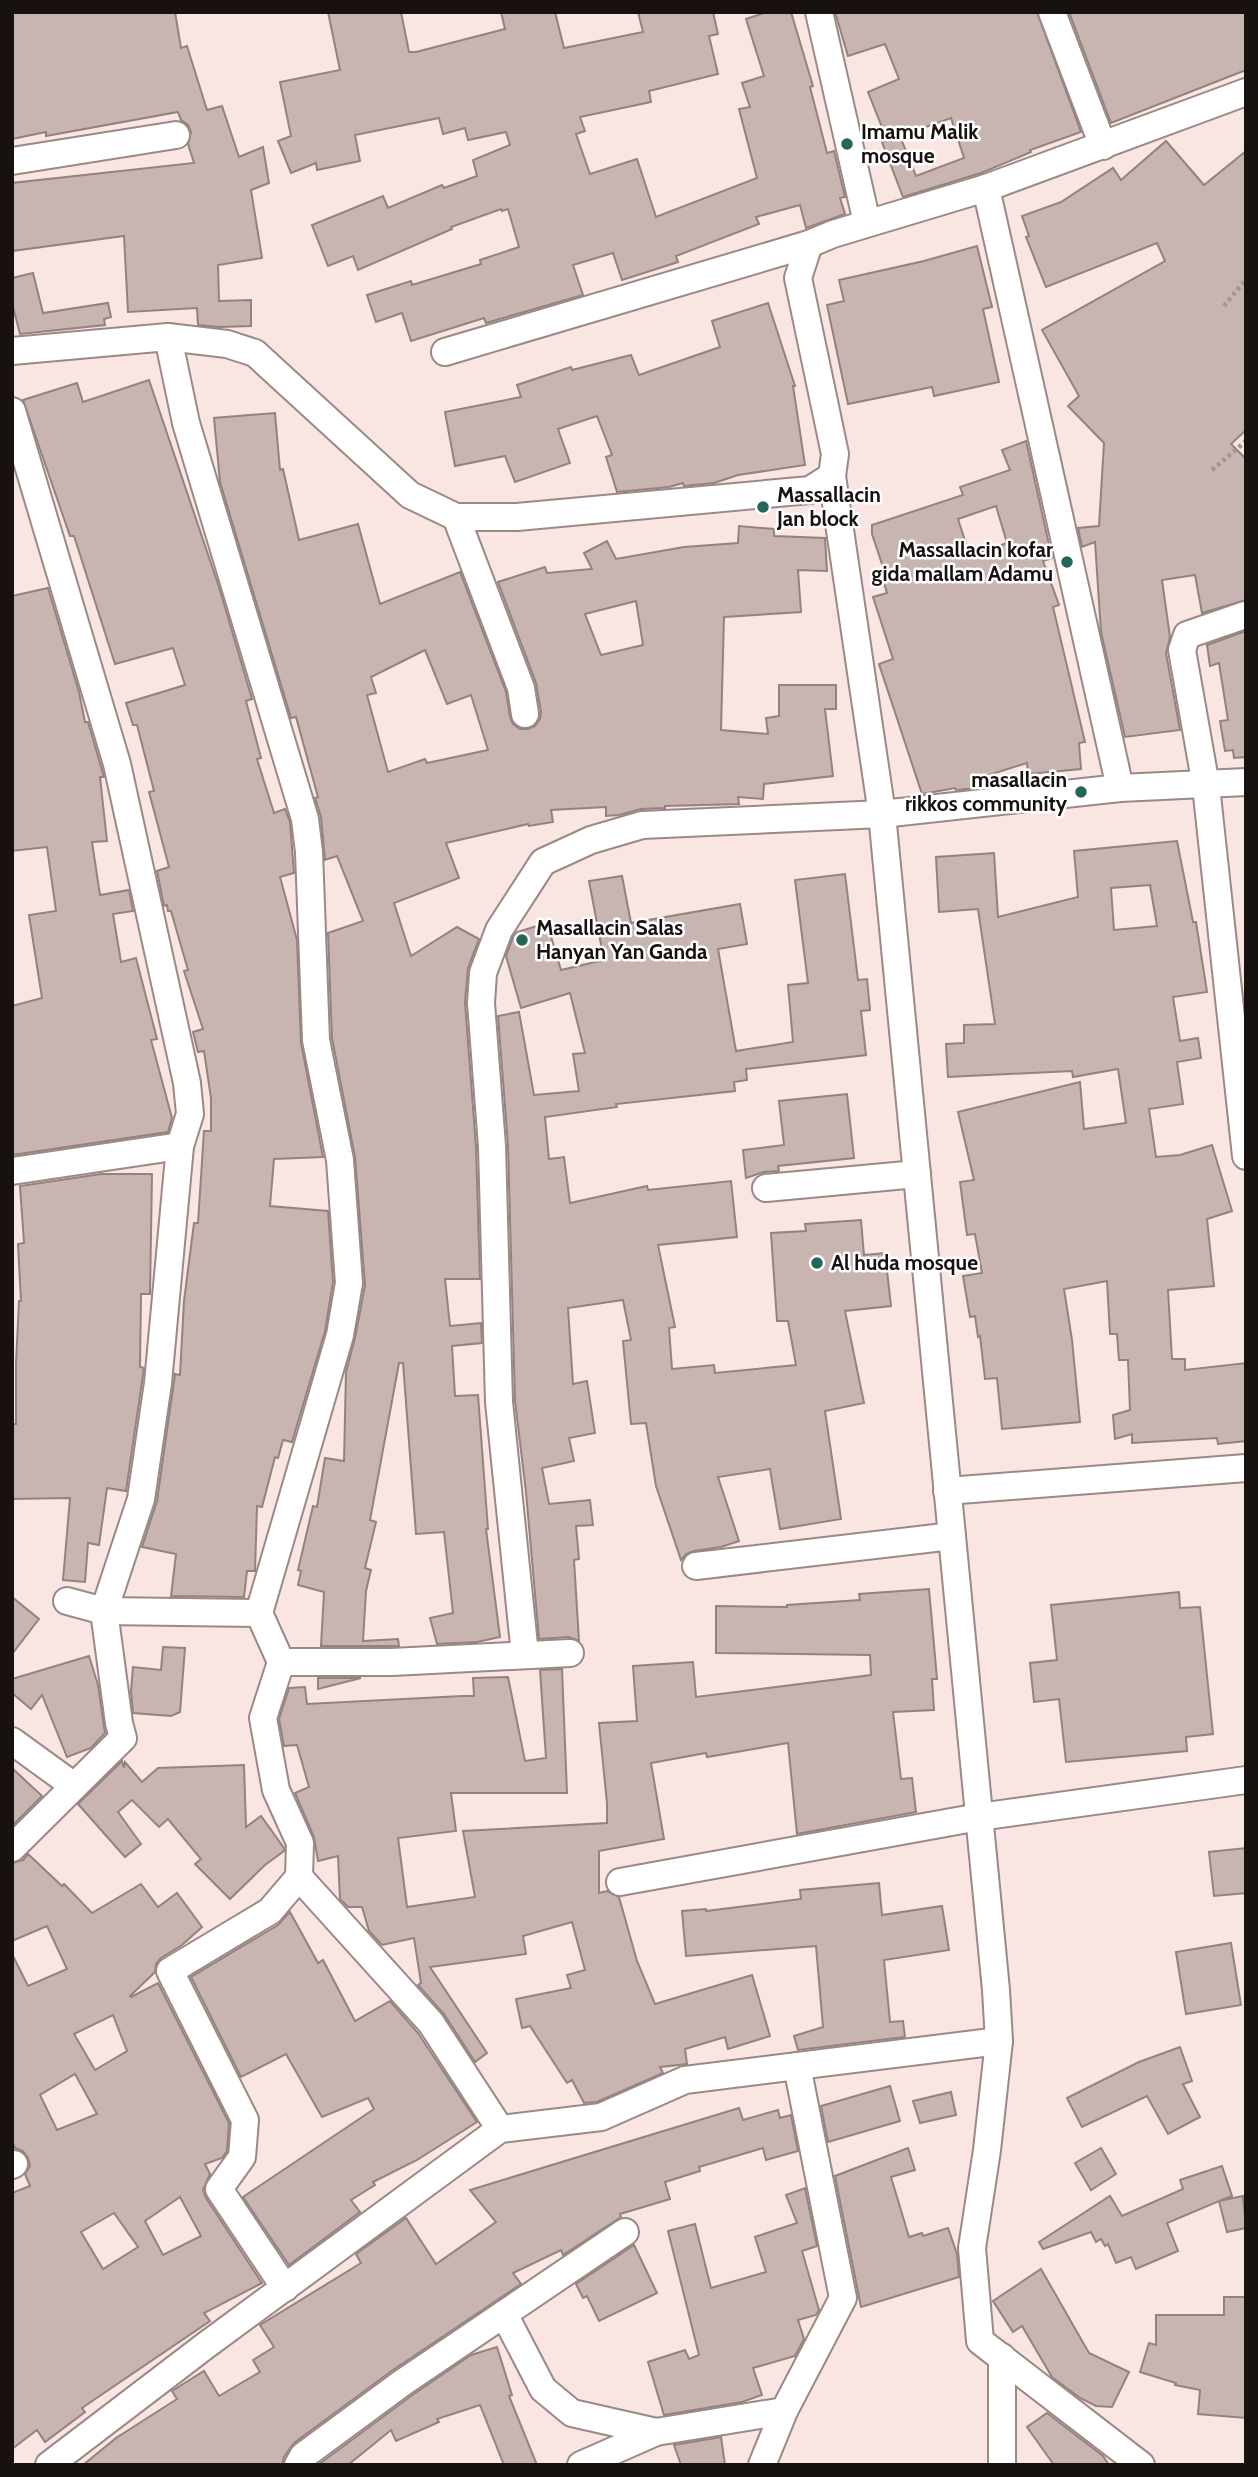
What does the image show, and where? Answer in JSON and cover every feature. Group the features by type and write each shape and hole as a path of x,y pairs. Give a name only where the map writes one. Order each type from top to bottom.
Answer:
{"street":[{"path":"819,12 867,223"},
{"path":"1052,12 1103,146"},
{"path":"445,352 809,244 867,223 986,188 1246,92"},
{"path":"12,161 176,135"},
{"path":"986,188 1120,789"},
{"path":"809,244 798,278 835,454 832,476 882,814 999,2041 988,2150 972,2248 980,2341 1141,2465"},
{"path":"13,346 169,338 227,344 255,353 410,495 456,517 517,517 810,490 832,476"},
{"path":"169,338 186,423 305,820 309,852 316,1040 340,1160 346,1222 349,1283 340,1335 259,1613 281,1662 263,1718 276,1790 300,1843 299,1877 270,1910 170,1970 245,2120 242,2157 219,2189 285,2288"},
{"path":"12,411 117,764 187,1083 190,1114 180,1146 158,1382 141,1499 104,1611 123,1738 12,1848"},
{"path":"456,517 521,688 525,714"},
{"path":"1245,615 1186,635 1182,650 1206,786 1246,1156"},
{"path":"525,1655 499,1402 492,1146 481,1003 483,973 499,930 543,862 591,840 642,825 882,814 1120,789 1246,782"},
{"path":"12,1171 180,1146"},
{"path":"766,1188 917,1174"},
{"path":"947,1491 1246,1468"},
{"path":"696,1566 952,1536"},
{"path":"67,1601 104,1611 259,1613"},
{"path":"281,1662 392,1662 570,1653"},
{"path":"12,1741 74,1786"},
{"path":"620,1882 979,1817 1246,1780"},
{"path":"299,1877 431,2023 500,2129"},
{"path":"49,2465 500,2129 601,2117 685,2080 999,2041"},
{"path":"762,2465 784,2412 843,2298 797,2066"},
{"path":"298,2465 303,2456 402,2383 625,2232"},
{"path":"504,2314 543,2389 572,2413 656,2431"},
{"path":"1002,2357 1002,2465"},
{"path":"581,2465 656,2431 784,2412"}],"path":[{"path":"1224,306 1246,279"},
{"path":"1212,470 1246,441"}],"building":[{"path":"12,12 175,12 181,48 187,46 207,110 222,106 239,157 263,147 269,183 251,190 262,258 218,265 219,301 251,300 251,326 198,325 197,308 128,312 124,236 12,251 12,183 194,163 188,144 191,132 178,112 46,136 46,132 12,139"},
{"path":"328,12 401,12 409,52 416,52 505,29 501,12 555,12 564,48 643,32 638,12 713,12 718,34 709,36 718,74 649,91 651,102 580,117 585,131 576,134 590,174 637,159 656,217 757,178 739,109 750,107 742,83 764,76 746,19 767,12 791,12 813,86 810,87 827,153 834,151 845,197 840,198 845,214 806,228 800,205 756,217 759,224 676,256 678,262 622,280 613,253 573,265 583,295 486,323 484,318 411,341 402,313 376,322 367,295 411,281 412,285 481,264 480,260 519,247 508,209 501,209 451,227 452,229 358,270 353,256 328,266 312,225 383,196 388,208 442,185 444,188 477,176 473,160 510,145 506,132 468,140 465,128 443,134 439,118 355,135 360,161 317,170 316,163 291,173 278,141 291,136 280,82 340,70"},
{"path":"835,12 1037,12 1081,132 1030,150 1031,152 981,173 903,197 882,142 887,140 868,92 899,79 885,44 848,56","holes":["951,118 964,158 916,176 900,136"]},
{"path":"1069,12 1246,12 1246,70 1111,123"},
{"path":"1166,141 1204,185 1246,151 1246,430 1231,444 1246,459 1246,600 1202,613 1195,575 1162,580 1170,637 1166,653 1180,730 1125,737 1101,632 1095,542 1082,547 1078,528 1099,526 1104,443 1068,406 1079,396 1042,330 1165,261 1157,243 1046,287 1026,237 1029,236 1022,216 1061,202 1113,168 1121,180"},
{"path":"977,246 992,307 983,309 999,382 934,396 932,387 848,404 827,305 844,301 839,280"},
{"path":"33,273 43,313 108,303 111,317 104,319 105,325 20,334 12,303 12,278"},
{"path":"768,303 795,386 805,465 738,475 714,483 684,486 683,483 617,492 606,457 612,455 597,416 558,429 570,463 515,482 505,456 455,466 445,412 521,397 517,385 571,367 572,370 631,355 639,375 720,347 712,321"},
{"path":"149,380 219,587 252,699 246,701 261,758 257,759 274,813 285,809 290,822 294,873 280,877 297,940 301,1043 323,1157 274,1159 270,1206 328,1211 333,1282 325,1331 292,1442 283,1440 278,1458 275,1457 262,1507 257,1506 255,1571 247,1571 244,1597 171,1596 176,1554 142,1547 157,1501 175,1374 180,1375 184,1301 194,1223 198,1223 204,1131 211,1131 211,1098 204,1051 198,1052 193,1032 203,1029 184,971 188,970 171,911 168,911 167,905 164,906 157,871 169,867 149,792 154,791 137,725 133,725 126,703 185,685 173,648 115,664 74,536 70,536 23,400 77,383 83,402"},
{"path":"275,413 280,470 283,469 299,540 358,524 380,604 460,572 506,692 510,717 513,724 520,729 535,726 541,712 536,683 498,582 545,567 547,573 592,569 584,553 607,541 616,559 684,547 738,543 739,526 774,529 774,536 825,538 827,571 798,570 801,612 724,617 721,730 768,734 766,718 779,716 779,685 836,685 836,709 825,709 833,776 764,784 763,799 738,797 739,804 665,806 606,816 606,807 551,810 553,822 528,824 446,843 459,878 394,903 411,956 457,927 479,939 468,968 465,1002 476,1147 480,1279 445,1279 450,1326 481,1323 482,1343 452,1346 455,1396 478,1395 486,1529 500,1637 477,1642 437,1644 430,1618 453,1613 444,1532 416,1534 403,1363 399,1363 370,1520 376,1522 365,1568 371,1570 366,1591 363,1641 398,1639 399,1646 321,1646 324,1592 298,1585 301,1571 298,1570 313,1506 317,1507 325,1458 344,1461 346,1372 365,1285 355,1157 332,1038 328,933 363,921 337,856 325,860 321,817 315,798 318,797 296,717 291,718 220,482 214,418","holes":["636,601 643,645 601,655 585,614","425,650 447,704 471,695 488,750 427,763 425,759 388,772 367,695 376,693 371,677"]},
{"path":"1026,441 1052,558 1043,561 1059,605 1053,607 1085,742 1079,743 1081,769 1028,774 1027,763 976,779 978,788 955,788 922,794 879,664 893,659 873,597 887,593 881,574 885,573 872,534 872,525 963,495 960,487 1010,470 1002,450","holes":["996,506 1007,543 970,556 958,519"]},
{"path":"48,588 79,692 85,722 88,722 104,777 100,777 107,841 92,842 100,895 129,890 133,911 113,914 121,962 136,958 157,1039 151,1040 172,1118 168,1132 12,1155 12,1006 42,998 29,915 56,911 47,847 12,851 12,596"},
{"path":"1246,631 1246,757 1234,758 1233,750 1225,751 1220,721 1228,720 1219,663 1210,666 1207,645"},
{"path":"1177,841 1193,922 1196,922 1207,992 1173,997 1180,1041 1198,1038 1201,1058 1177,1062 1183,1104 1149,1109 1156,1157 1180,1155 1212,1145 1232,1211 1207,1219 1214,1286 1168,1290 1172,1359 1185,1359 1185,1370 1246,1363 1246,1441 1218,1444 1217,1438 1132,1443 1132,1434 1115,1439 1113,1415 1130,1410 1128,1360 1119,1360 1117,1334 1110,1334 1107,1281 1064,1289 1080,1422 1002,1429 997,1378 985,1379 980,1336 978,1337 975,1316 970,1317 963,1276 982,1273 975,1234 967,1235 960,1182 974,1180 958,1112 1080,1082 1084,1129 1126,1123 1118,1069 1073,1077 1072,1071 948,1077 946,1044 964,1043 964,1025 995,1024 978,909 939,912 936,857 994,853 998,917 1078,897 1074,851","holes":["1150,885 1157,926 1114,930 1111,888"]},
{"path":"845,874 858,980 867,979 870,1010 861,1011 866,1055 746,1069 747,1080 734,1082 735,1091 616,1104 617,1107 545,1117 549,1159 564,1157 570,1203 647,1186 648,1190 731,1181 737,1237 658,1245 675,1327 669,1328 672,1369 714,1365 715,1373 796,1365 788,1321 777,1321 771,1233 806,1231 805,1224 861,1220 864,1255 885,1253 891,1306 845,1311 864,1403 825,1411 841,1519 780,1529 770,1469 718,1477 739,1541 694,1551 681,1560 656,1486 646,1423 631,1424 623,1341 631,1340 623,1300 568,1308 573,1384 587,1381 595,1433 569,1438 574,1461 542,1468 549,1504 590,1500 593,1525 576,1526 579,1559 574,1560 579,1641 569,1637 539,1639 515,1401 508,1145 498,1016 519,1012 534,1095 579,1091 573,1054 585,1053 570,993 521,1008 506,956 513,937 517,932 547,923 561,970 604,960 589,881 622,876 631,923 740,904 747,944 718,949 736,1051 793,1042 788,985 808,983 795,880"},
{"path":"847,1094 854,1158 778,1166 779,1171 764,1172 746,1178 743,1150 784,1145 779,1101"},
{"path":"101,1174 152,1174 150,1294 141,1294 140,1367 144,1368 126,1491 107,1488 99,1545 88,1543 85,1582 63,1580 70,1498 12,1499 12,1424 16,1424 16,1363 21,1301 18,1244 24,1243 20,1186"},
{"path":"929,1589 937,1679 932,1679 934,1710 893,1712 901,1779 912,1778 916,1812 797,1834 788,1743 707,1757 706,1753 651,1763 664,1839 599,1851 599,1893 607,1891 619,1897 637,1961 655,2004 752,1975 770,2036 728,2049 725,2037 685,2049 687,2064 660,2067 663,2073 597,2102 584,2103 572,2080 567,2083 530,2026 522,2028 516,1999 571,1988 567,1975 585,1970 572,1922 523,1936 526,1954 430,1967 487,2053 475,2062 444,2014 418,1985 421,1983 414,1938 382,1945 369,1931 362,1907 348,1907 340,1899 338,1856 318,1861 314,1837 295,1793 309,1787 297,1745 284,1746 279,1719 289,1688 305,1687 307,1704 474,1696 473,1678 508,1677 525,1761 546,1758 540,1670 562,1669 567,1793 451,1793 456,1831 398,1838 407,1907 475,1897 463,1831 607,1823 599,1723 637,1721 633,1666 693,1662 696,1697 871,1675 870,1655 716,1653 716,1606 787,1607 860,1600 859,1594"},
{"path":"1179,1592 1180,1608 1200,1607 1213,1734 1186,1737 1187,1751 1066,1762 1059,1699 1034,1702 1030,1663 1057,1660 1051,1605"},
{"path":"12,1597 39,1619 12,1654"},
{"path":"163,1647 185,1648 180,1712 171,1716 133,1713 133,1667 161,1670"},
{"path":"89,1656 98,1685 105,1733 91,1748 67,1757 42,1695 31,1709 12,1693 12,1679"},
{"path":"318,1678 361,1678 318,1689"},
{"path":"122,1761 124,1768 125,1762 142,1782 158,1768 244,1765 246,1827 261,1816 284,1851 265,1865 230,1899 195,1864 201,1859 168,1819 159,1827 132,1800 118,1812 141,1844 125,1857 78,1804"},
{"path":"12,1768 42,1796 12,1826"},
{"path":"1246,1848 1246,1893 1214,1896 1209,1852"},
{"path":"28,1854 62,1886 64,1884 92,1913 141,1884 158,1907 177,1893 202,1927 182,1945 161,1958 156,1964 155,1972 130,1996 158,1983 229,2123 227,2151 222,2158 205,2164 210,2174 203,2190 262,2283 204,2313 210,2321 82,2408 85,2412 45,2442 37,2430 12,2449 12,2193 30,2186 25,2174 30,2166 23,2151 15,2148 12,2141 12,1954 28,1986 67,1969 47,1926 12,1941 12,1863 23,1860","holes":["113,2015 127,2051 95,2070 74,2034","75,2074 97,2114 57,2130 40,2095","180,2197 201,2236 163,2255 145,2221","114,2213 138,2247 103,2269 81,2232"]},
{"path":"879,1883 882,1915 942,1906 949,1950 884,1960 890,2022 903,2021 905,2037 798,2050 794,2036 823,2027 816,1946 686,1956 682,1911 706,1911 801,1899 800,1890"},
{"path":"290,1912 318,1963 323,1960 355,2021 390,2001 418,2033 477,2122 417,2160 373,2182 375,2185 351,2200 360,2212 289,2265 243,2197 374,2109 368,2098 322,2117 286,2054 241,2077 191,1977 278,1925"},
{"path":"1231,1943 1241,2005 1186,2014 1176,1952"},
{"path":"1180,2047 1192,2081 1183,2084 1200,2117 1168,2134 1147,2096 1082,2127 1067,2098 1139,2062"},
{"path":"890,2086 900,2121 828,2142 821,2106"},
{"path":"951,2092 956,2115 920,2123 913,2101"},
{"path":"739,2108 743,2120 778,2110 780,2118 791,2115 798,2151 766,2160 763,2148 699,2167 700,2171 665,2182 670,2199 620,2214 621,2217 563,2255 561,2250 513,2273 521,2284 393,2370 294,2443 282,2465 83,2465 116,2438 177,2399 172,2391 204,2371 219,2396 260,2372 253,2360 274,2347 260,2325 361,2263 356,2254 406,2218 436,2264 496,2222 470,2190"},
{"path":"908,2148 915,2170 891,2177 909,2237 922,2233 923,2236 948,2228 957,2254 959,2277 861,2307 835,2176"},
{"path":"1101,2148 1116,2174 1091,2190 1075,2163"},
{"path":"1222,2166 1232,2196 1167,2223 1178,2251 1136,2269 1131,2257 1116,2263 1108,2244 1105,2246 1101,2239 1096,2242 1091,2232 1043,2249 1039,2242 1110,2196 1122,2216 1183,2189 1180,2180"},
{"path":"805,2188 817,2246 802,2251 819,2310 816,2315 798,2320 804,2339 795,2356 753,2368 762,2395 742,2402 664,2415 648,2362 685,2350 689,2359 699,2355 668,2231 695,2224 711,2288 766,2272 755,2237 797,2223 786,2195"},
{"path":"1243,2196 1246,2228 1227,2232 1219,2201"},
{"path":"634,2245 657,2293 599,2321 587,2296 583,2298 576,2284"},
{"path":"1041,2269 1089,2353 1129,2372 1112,2407 1096,2406 1080,2398 1052,2377 1022,2326 1013,2332 993,2301"},
{"path":"1224,2297 1246,2297 1246,2418 1198,2414 1200,2390 1175,2385 1176,2383 1140,2372 1149,2343 1156,2345 1156,2315 1224,2315"},
{"path":"497,2347 512,2395 509,2396 537,2465 504,2465 480,2405 437,2419 439,2422 396,2441 391,2430 348,2465 318,2465 471,2355"},
{"path":"1047,2413 1103,2456 1109,2465 1054,2465 1027,2427"},
{"path":"721,2437 725,2465 681,2465 674,2445"}],"place":[{"name":"Imamu Malik mosque","path":"847,144"},
{"name":"Massallacin Jan block","path":"763,507"},
{"name":"Massallacin kofar gida mallam Adamu","path":"1067,562"},
{"name":"masallacin rikkos community","path":"1081,792"},
{"name":"Masallacin Salas Hanyan Yan Ganda","path":"522,940"},
{"name":"Al huda mosque","path":"817,1263"}]}
